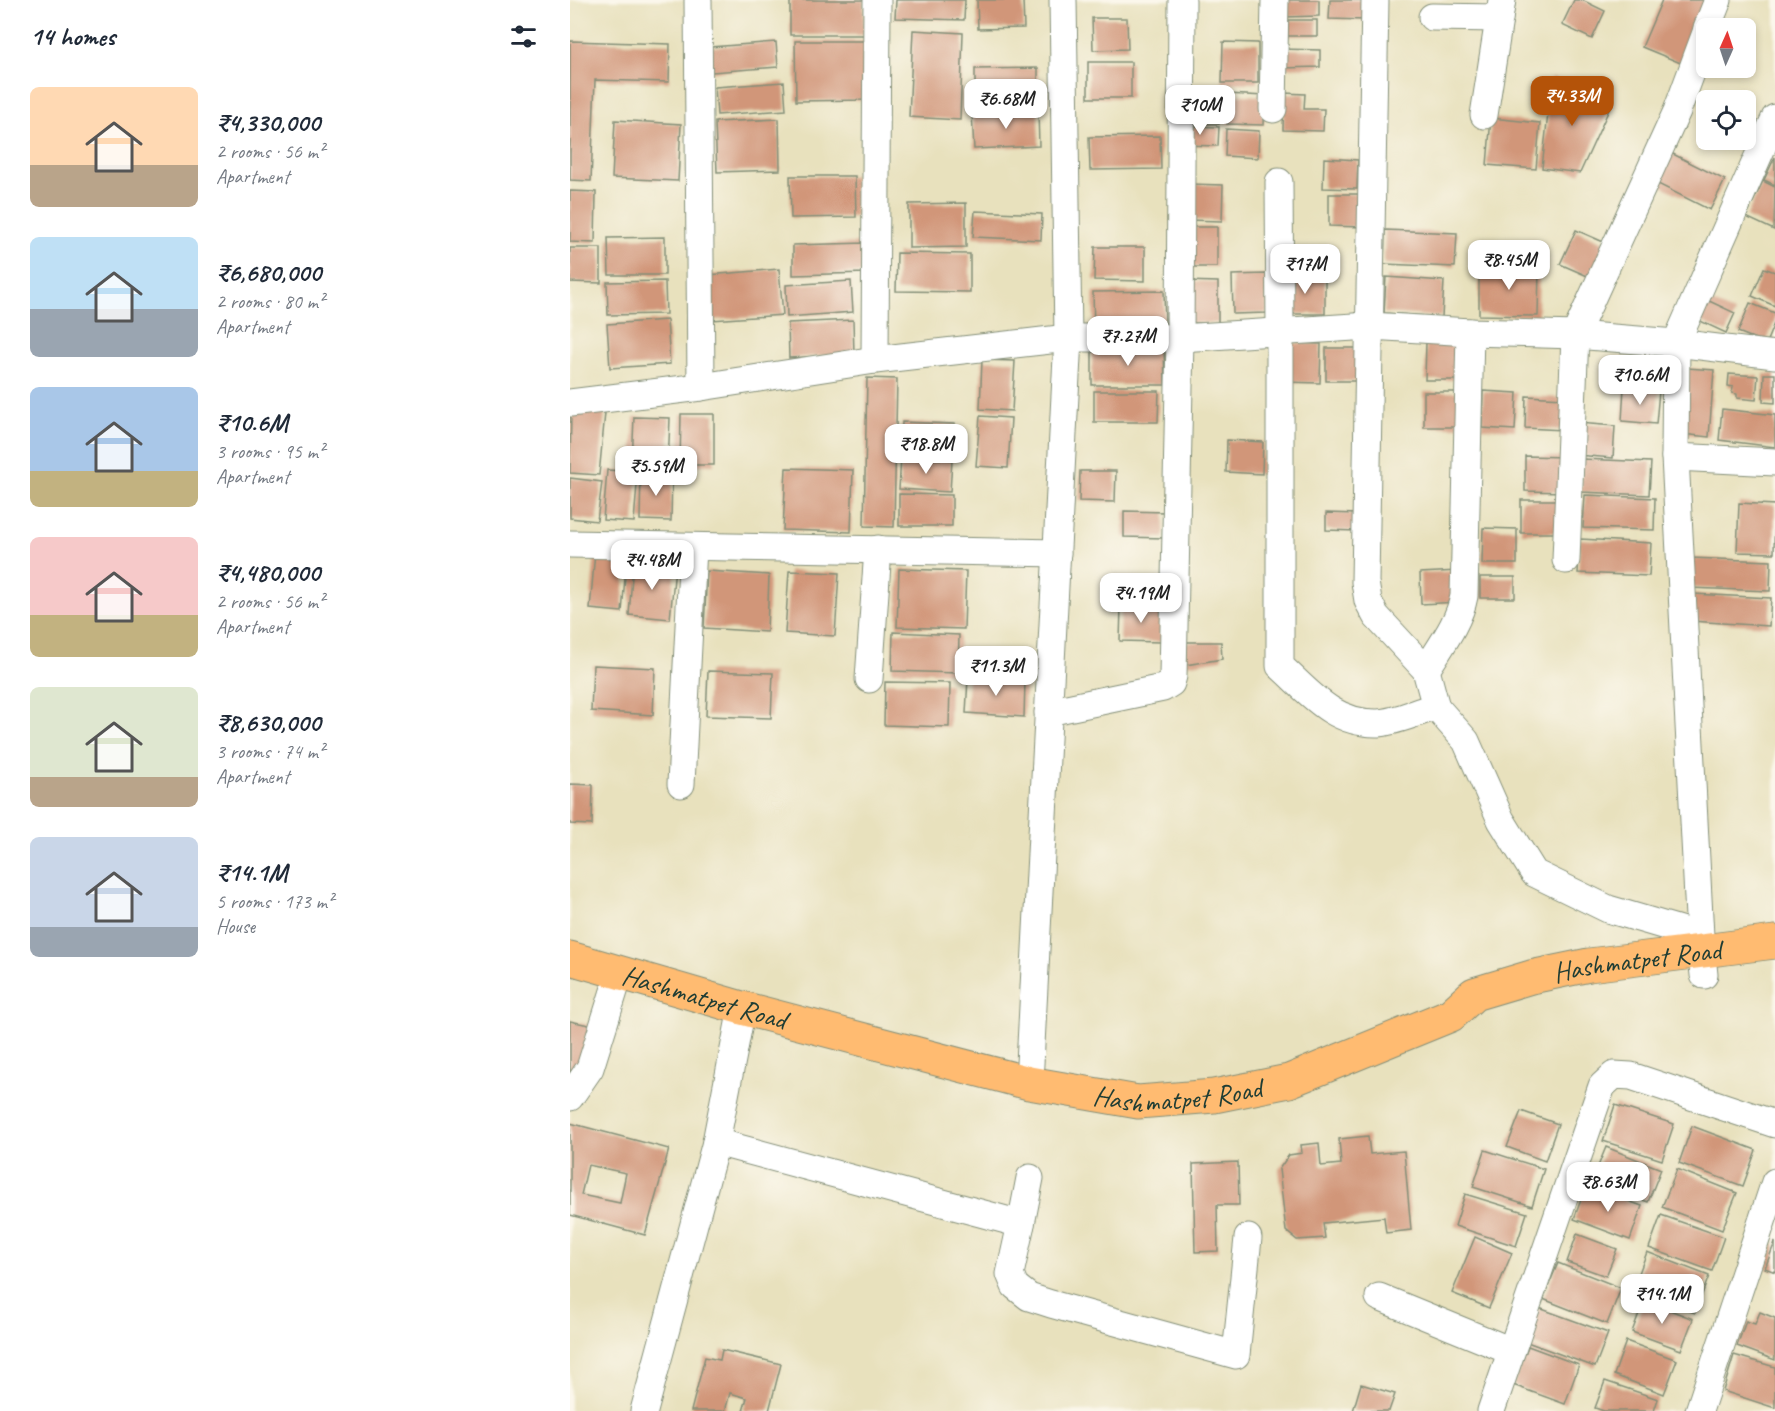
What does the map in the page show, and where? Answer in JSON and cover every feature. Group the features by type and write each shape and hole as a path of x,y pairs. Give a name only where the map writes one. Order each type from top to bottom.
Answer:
{"main road":[{"name":"Hashmatpet Road","path":"570,958 742,1008 1029,1083 1138,1102 1214,1096 1289,1081 1451,1015 1479,1015 1536,997 1594,987 1702,954 1775,942"},
{"path":"1702,954 1775,965"}],"street":[{"path":"698,0 701,387"},
{"path":"875,360 877,0"},
{"path":"1029,1083 1068,338 1063,0"},
{"path":"1048,712 1163,688 1171,683 1173,676 1180,338 1182,0"},
{"path":"1273,109 1275,0"},
{"path":"1375,0 1365,582 1368,601 1376,616 1426,670 1436,707 1466,741 1501,820 1534,873 1702,954 1675,456 1676,343 1775,118"},
{"path":"1711,18 1718,0"},
{"path":"1432,17 1501,9 1484,115"},
{"path":"1566,560 1575,335 1677,111 1696,59"},
{"path":"1279,183 1280,666 1327,710 1349,720 1379,723 1436,707"},
{"path":"570,403 701,387 875,360 1068,338 1180,338 1370,326 1575,335 1775,354"},
{"path":"1426,670 1455,621 1464,596 1470,332"},
{"path":"1675,456 1775,462"},
{"path":"570,544 1057,553"},
{"path":"681,784 693,546"},
{"path":"869,679 878,549"},
{"path":"570,1097 590,1068 620,972"},
{"path":"644,1411 716,1142 742,1008"},
{"path":"1491,1411 1602,1086 1614,1075 1631,1076 1775,1124"},
{"path":"716,1142 1021,1224"},
{"path":"1030,1178 1010,1274 1015,1286 1029,1296 1052,1304 1236,1355 1248,1238"},
{"path":"1699,1411 1775,1182"},
{"path":"1379,1297 1511,1351"}],"building":[{"path":"790,0 864,0 864,35 790,35"},
{"path":"896,0 965,0 964,20 895,18"},
{"path":"977,0 1023,0 1024,28 978,29"},
{"path":"1283,0 1319,0 1319,16 1284,17"},
{"path":"1330,0 1366,0 1366,20 1329,19"},
{"path":"1574,0 1582,0 1605,11 1592,39 1562,25"},
{"path":"1662,0 1709,0 1702,18 1696,18 1696,32 1683,64 1642,47"},
{"path":"1092,18 1127,18 1128,49 1093,50"},
{"path":"1282,20 1317,20 1317,36 1282,36"},
{"path":"913,30 963,33 960,120 909,117"},
{"path":"570,41 670,44 669,82 595,80 591,181 570,180"},
{"path":"795,41 868,41 868,100 796,101"},
{"path":"776,42 778,67 712,72 710,47"},
{"path":"1223,42 1258,43 1258,83 1222,83"},
{"path":"1281,49 1320,50 1320,67 1281,68"},
{"path":"1088,62 1131,62 1131,98 1088,98"},
{"path":"1038,68 1038,106 975,107 975,69"},
{"path":"1552,77 1612,103 1580,173 1542,168"},
{"path":"784,82 786,110 717,115 715,87"},
{"path":"1184,91 1219,92 1219,124 1184,124"},
{"path":"1284,93 1305,94 1304,109 1324,109 1323,131 1283,130"},
{"path":"1227,94 1265,96 1264,125 1227,124"},
{"path":"1038,111 1039,146 974,149 972,114"},
{"path":"1491,118 1540,123 1536,169 1487,165"},
{"path":"779,119 780,170 717,172 715,122"},
{"path":"615,120 681,124 678,181 612,178"},
{"path":"1183,126 1219,127 1218,146 1182,145"},
{"path":"1226,129 1259,131 1258,158 1225,156"},
{"path":"1160,136 1161,169 1090,170 1089,137"},
{"path":"1669,152 1725,180 1710,210 1654,182"},
{"path":"1775,157 1775,185 1764,180"},
{"path":"1324,158 1358,160 1357,189 1323,188"},
{"path":"790,176 855,176 856,217 791,218"},
{"path":"1763,181 1775,187 1774,230 1746,217"},
{"path":"1187,184 1223,185 1222,221 1186,220"},
{"path":"570,191 596,192 595,243 570,242"},
{"path":"1329,194 1365,194 1364,227 1329,226"},
{"path":"966,203 966,247 909,248 909,204"},
{"path":"975,211 1042,214 1041,240 973,237"},
{"path":"1186,227 1217,227 1217,267 1186,267"},
{"path":"1385,230 1457,233 1455,267 1384,264"},
{"path":"1576,230 1608,244 1592,278 1560,264"},
{"path":"665,237 665,275 609,275 608,238"},
{"path":"866,243 867,273 793,275 793,245"},
{"path":"1095,247 1145,247 1145,281 1094,280"},
{"path":"570,248 601,248 601,283 570,282"},
{"path":"897,253 970,254 970,292 896,291"},
{"path":"1479,267 1539,268 1538,316 1479,315"},
{"path":"1764,268 1775,272 1775,306 1752,296"},
{"path":"779,269 783,315 712,320 708,275"},
{"path":"1266,274 1267,313 1233,314 1232,275"},
{"path":"1285,276 1325,276 1325,314 1285,314"},
{"path":"1386,277 1444,281 1442,317 1384,313"},
{"path":"665,281 666,314 608,315 607,282"},
{"path":"851,281 853,312 787,317 786,285"},
{"path":"1184,281 1218,282 1218,323 1184,323"},
{"path":"1164,291 1165,327 1094,328 1093,292"},
{"path":"1707,300 1735,313 1726,333 1698,320"},
{"path":"1750,303 1775,313 1775,321 1766,343 1738,332"},
{"path":"667,320 670,364 610,368 607,324"},
{"path":"853,320 854,354 789,358 788,323"},
{"path":"1426,342 1460,342 1460,380 1425,380"},
{"path":"1285,343 1321,344 1320,383 1284,382"},
{"path":"1326,348 1360,348 1359,381 1326,381"},
{"path":"1092,349 1164,349 1165,385 1092,385"},
{"path":"982,360 1015,361 1012,411 980,409"},
{"path":"1687,368 1714,370 1709,437 1682,434"},
{"path":"1729,374 1758,376 1756,400 1737,398 1737,394 1732,393 1733,387 1728,386"},
{"path":"1764,374 1775,374 1775,403 1763,402"},
{"path":"867,378 897,379 894,527 864,526"},
{"path":"1624,387 1659,391 1656,424 1622,421"},
{"path":"1094,391 1159,391 1158,422 1094,422"},
{"path":"1483,391 1517,393 1515,430 1482,428"},
{"path":"1424,392 1459,392 1459,427 1424,427"},
{"path":"1526,396 1564,398 1563,430 1525,428"},
{"path":"1722,409 1775,415 1775,447 1719,440"},
{"path":"571,410 605,413 599,475 570,473"},
{"path":"681,414 714,414 714,465 680,465"},
{"path":"980,416 1011,418 1008,468 976,466"},
{"path":"634,417 670,418 668,466 632,464"},
{"path":"902,422 955,424 954,456 901,454"},
{"path":"1578,423 1615,426 1613,458 1576,455"},
{"path":"1227,440 1263,442 1262,474 1226,472"},
{"path":"1525,456 1565,457 1564,492 1525,491"},
{"path":"901,457 952,460 950,492 899,489"},
{"path":"1582,459 1651,462 1649,495 1581,492"},
{"path":"786,468 853,470 851,532 783,530"},
{"path":"607,470 638,472 634,522 603,520"},
{"path":"1080,471 1116,471 1115,502 1079,501"},
{"path":"641,473 672,474 671,521 640,520"},
{"path":"570,478 602,482 597,521 570,518"},
{"path":"899,494 952,495 952,526 899,526"},
{"path":"1585,495 1655,498 1654,530 1583,528"},
{"path":"1521,500 1565,500 1565,533 1521,533"},
{"path":"1739,503 1775,505 1774,553 1737,552"},
{"path":"1124,511 1165,512 1164,538 1124,537"},
{"path":"1326,513 1358,514 1357,531 1326,530"},
{"path":"1483,528 1517,529 1517,564 1482,564"},
{"path":"1580,539 1651,543 1649,576 1578,573"},
{"path":"595,552 627,555 622,612 590,609"},
{"path":"1690,558 1771,561 1770,591 1689,588"},
{"path":"633,564 675,568 670,619 629,615"},
{"path":"899,569 966,571 964,629 897,627"},
{"path":"707,571 769,575 767,632 704,628"},
{"path":"789,571 839,573 835,636 785,633"},
{"path":"1458,571 1459,602 1421,604 1420,573"},
{"path":"1480,577 1515,577 1515,598 1480,598"},
{"path":"1693,594 1771,598 1769,626 1691,621"},
{"path":"1121,606 1162,607 1161,642 1120,641"},
{"path":"893,632 959,635 958,673 892,671"},
{"path":"1185,642 1221,642 1222,659 1185,665"},
{"path":"593,665 655,668 653,715 591,711"},
{"path":"708,671 773,673 771,718 706,716"},
{"path":"968,678 1025,681 1024,717 966,713"},
{"path":"885,682 950,683 949,727 884,725"},
{"path":"570,784 593,785 592,825 570,824"},
{"path":"570,1021 589,1025 578,1076 570,1074"},
{"path":"1615,1105 1674,1124 1662,1160 1603,1141"},
{"path":"1521,1111 1558,1124 1545,1161 1507,1147"},
{"path":"570,1123 669,1149 645,1235 570,1215","holes":["588,1165 626,1173 620,1203 581,1195"]},
{"path":"1692,1126 1756,1150 1743,1186 1679,1163"},
{"path":"1368,1136 1370,1154 1404,1151 1411,1230 1386,1233 1384,1217 1323,1223 1325,1238 1297,1240 1286,1231 1279,1169 1289,1155 1302,1153 1301,1145 1319,1143 1321,1166 1341,1164 1339,1139"},
{"path":"1606,1147 1661,1169 1648,1202 1592,1181"},
{"path":"1485,1150 1544,1169 1532,1206 1473,1187"},
{"path":"1238,1162 1239,1205 1217,1205 1218,1251 1195,1252 1193,1164"},
{"path":"1677,1169 1737,1193 1722,1230 1662,1207"},
{"path":"1586,1186 1642,1206 1630,1240 1574,1219"},
{"path":"1465,1194 1527,1213 1516,1246 1455,1226"},
{"path":"1661,1215 1724,1237 1712,1271 1649,1248"},
{"path":"1577,1234 1617,1249 1606,1276 1567,1262"},
{"path":"1475,1237 1512,1253 1489,1308 1452,1293"},
{"path":"1775,1242 1775,1272 1765,1268"},
{"path":"1647,1252 1709,1276 1695,1313 1633,1289"},
{"path":"1558,1263 1621,1288 1607,1324 1543,1299"},
{"path":"1644,1300 1693,1319 1681,1350 1632,1332"},
{"path":"1539,1308 1608,1333 1595,1367 1527,1342"},
{"path":"1760,1312 1775,1318 1775,1360 1737,1346 1746,1321 1755,1324"},
{"path":"1626,1341 1677,1360 1664,1394 1614,1375"},
{"path":"1528,1346 1579,1365 1565,1404 1513,1385"},
{"path":"722,1350 781,1364 769,1411 743,1411 747,1398 730,1393 725,1411 691,1411 705,1357 720,1360"},
{"path":"1734,1355 1775,1367 1775,1408 1723,1391"},
{"path":"1605,1381 1658,1399 1654,1411 1604,1411 1595,1408"},
{"path":"1361,1384 1395,1394 1389,1411 1353,1411"}]}
